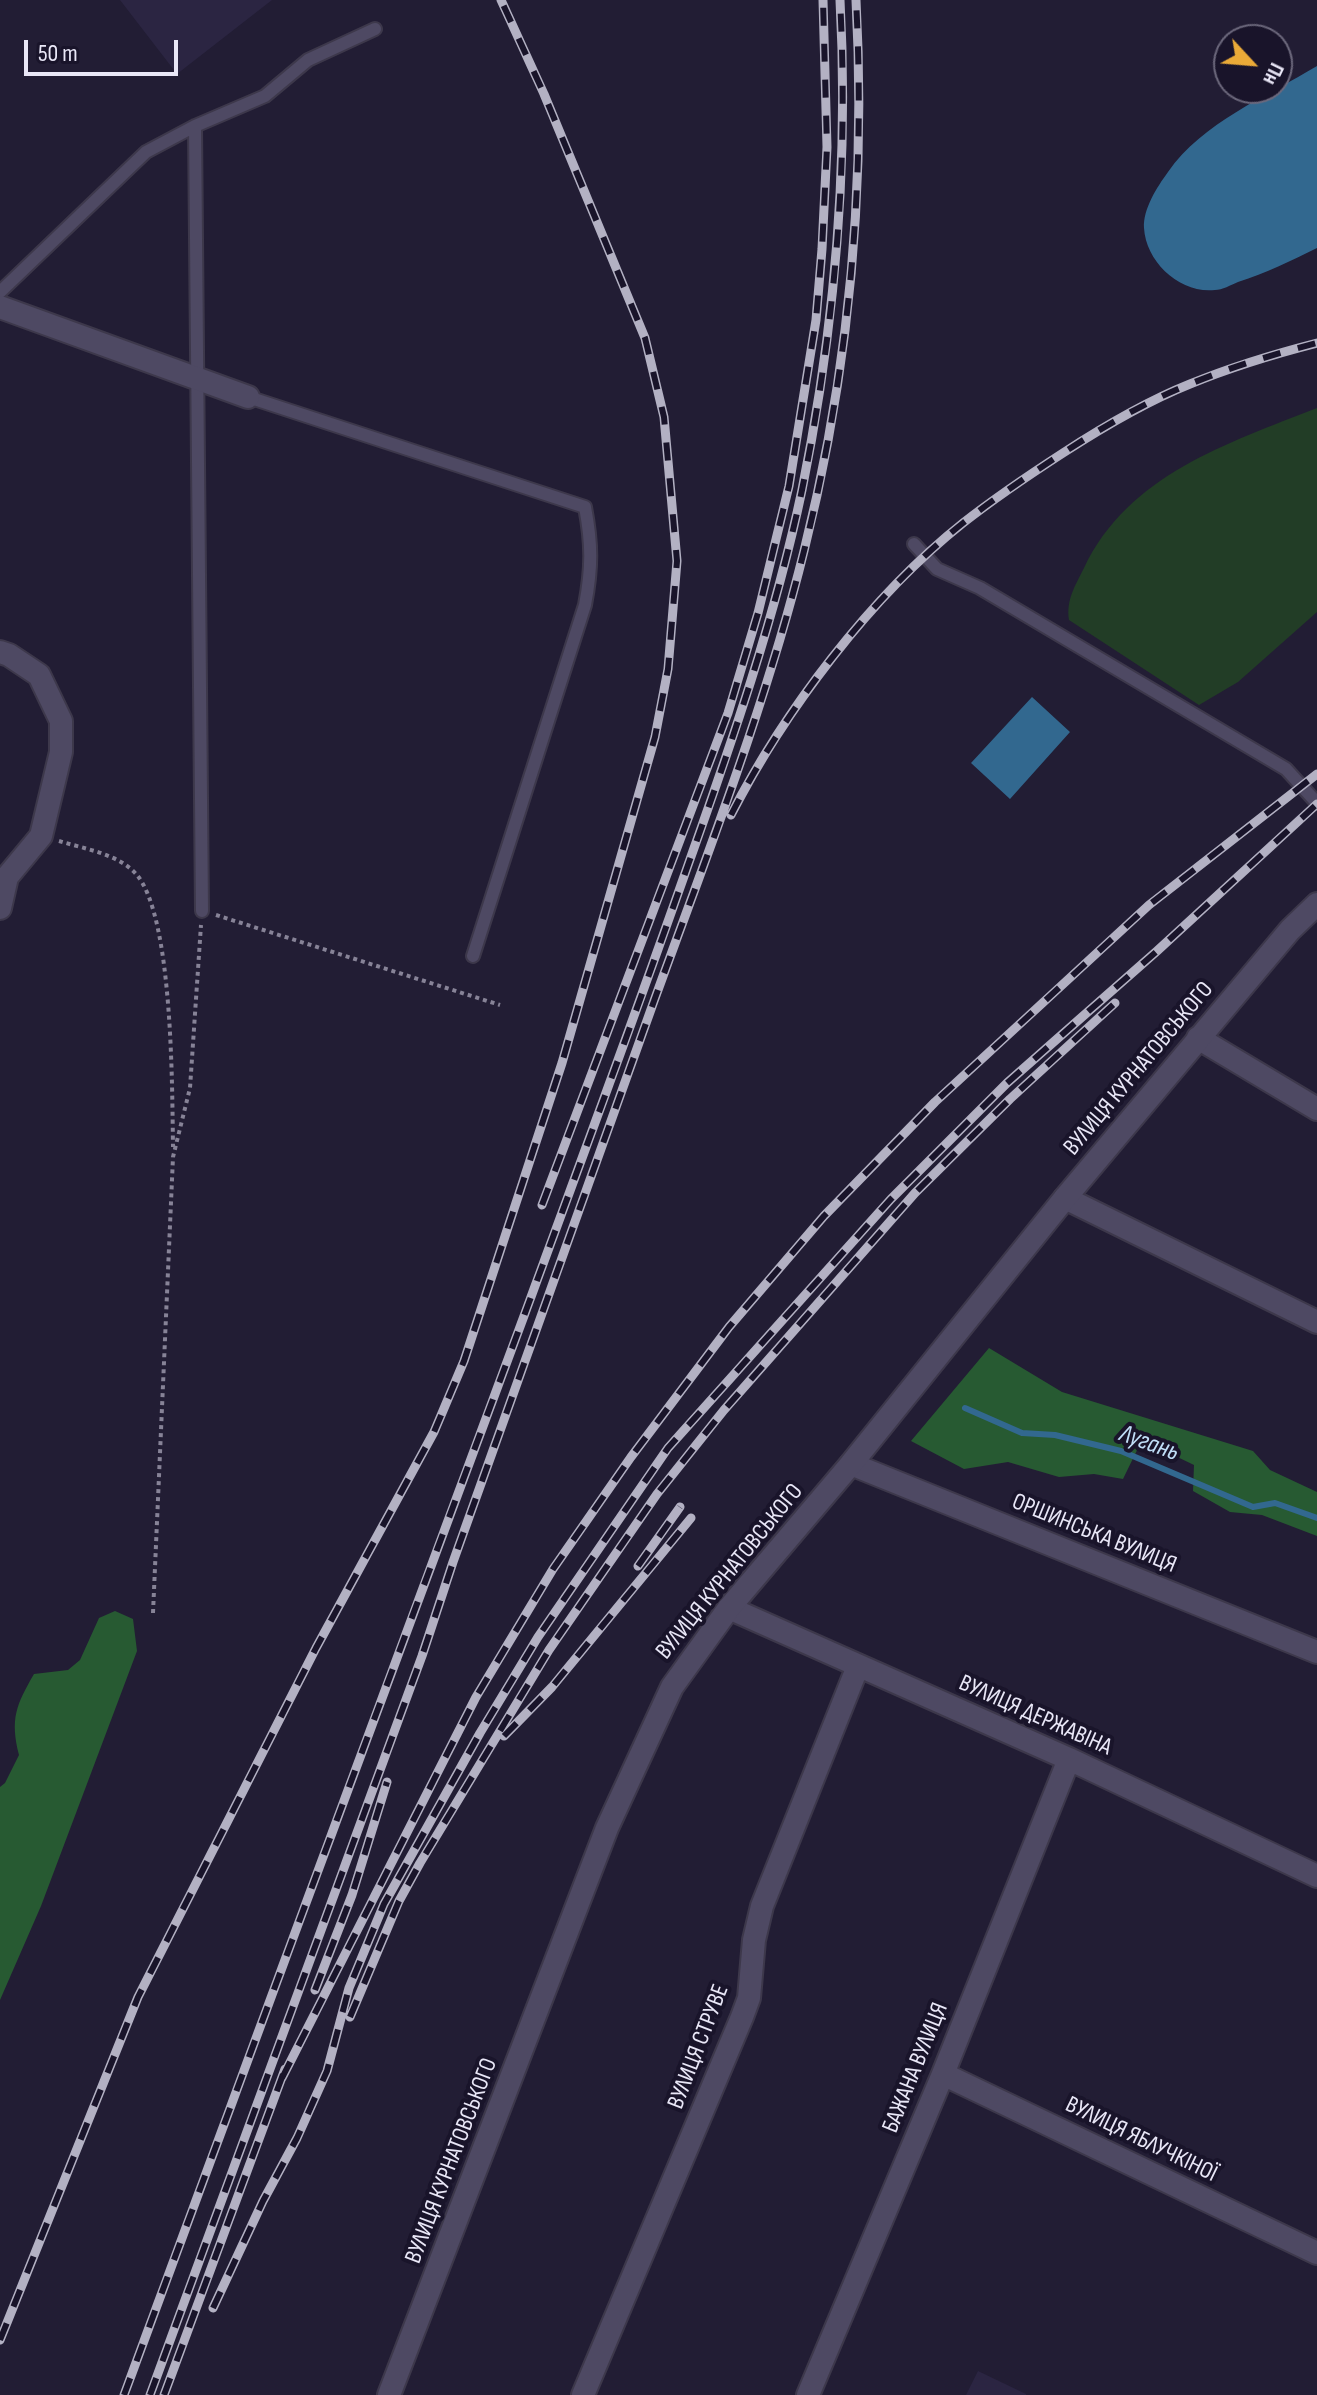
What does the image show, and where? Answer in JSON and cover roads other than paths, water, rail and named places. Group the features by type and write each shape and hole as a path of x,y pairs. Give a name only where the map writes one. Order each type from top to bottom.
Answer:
{"street":[{"path":"0,307 248,397"},
{"path":"0,652 39,675 61,721 61,752 41,836 7,877 0,908"},
{"name":"ВУЛИЦЯ КУРНАТОВСЬКОГО","path":"389,2395 607,1828 672,1687 729,1608 851,1464 1065,1198 1290,930 1317,904"},
{"path":"1198,1038 1317,1109"},
{"path":"1065,1198 1317,1322"},
{"name":"ОРШИНСЬКА ВУЛИЦЯ","path":"851,1464 1317,1652"},
{"name":"ВУЛИЦЯ ДЕРЖАВІНА","path":"729,1608 1069,1759 1317,1876"},
{"name":"ВУЛИЦЯ СТРУВЕ","path":"583,2395 742,2017 749,1998 754,1940 762,1906 858,1666"},
{"name":"БАЖАНА ВУЛИЦЯ","path":"808,2395 943,2074 1069,1759"},
{"name":"ВУЛИЦЯ ЯБЛУЧКІНОЇ","path":"943,2074 1317,2253"}],"lane":[{"path":"0,292 146,152 195,126 265,96 308,60 375,29"},
{"path":"195,126 202,911"},
{"path":"248,397 585,507 592,569 585,605 473,956"},
{"path":"914,544 937,569 980,588 1286,769 1317,803"}],"water":[{"path":"1317,66 1317,248 1221,289 1189,287 1158,264 1146,241 1146,213 1159,184 1199,139 1251,104 1293,104 1293,80"},
{"path":"1032,697 1070,732 1010,799 971,763"}],"waterway":[{"name":"Лугань","path":"965,1408 1022,1433 1055,1435 1121,1451 1253,1507 1275,1503 1317,1518"}],"railway":[{"path":"0,2340 138,1997 316,1648 434,1432 464,1361 562,1063 655,737 668,669 677,561 664,417 645,338 544,94 501,0"},
{"path":"542,1205 728,713 758,613 789,486 816,320 822,249 827,147 823,0"},
{"path":"124,2395 627,1035 721,773 766,632 802,490 831,307 841,185 840,0"},
{"path":"150,2395 422,1656 735,778 789,608 820,483 833,415 851,277 858,139 856,0"},
{"path":"731,815 777,736 832,657 895,585 963,523 1050,461 1141,407 1221,372 1317,343"},
{"path":"282,2078 476,1697 553,1569 631,1457 729,1327 824,1216 935,1102 1149,905 1317,774"},
{"path":"213,2308 327,2071 349,1988 384,1904 538,1637 668,1448 891,1199 1007,1083 1317,804"},
{"path":"350,2017 399,1901 420,1863 549,1650 657,1494 724,1410 915,1193 1010,1099 1115,1003"},
{"path":"638,1566 680,1507"},
{"path":"504,1736 552,1687 691,1518"},
{"path":"315,1990 352,1895 387,1782"},
{"path":"164,2395 285,2069"}]}
